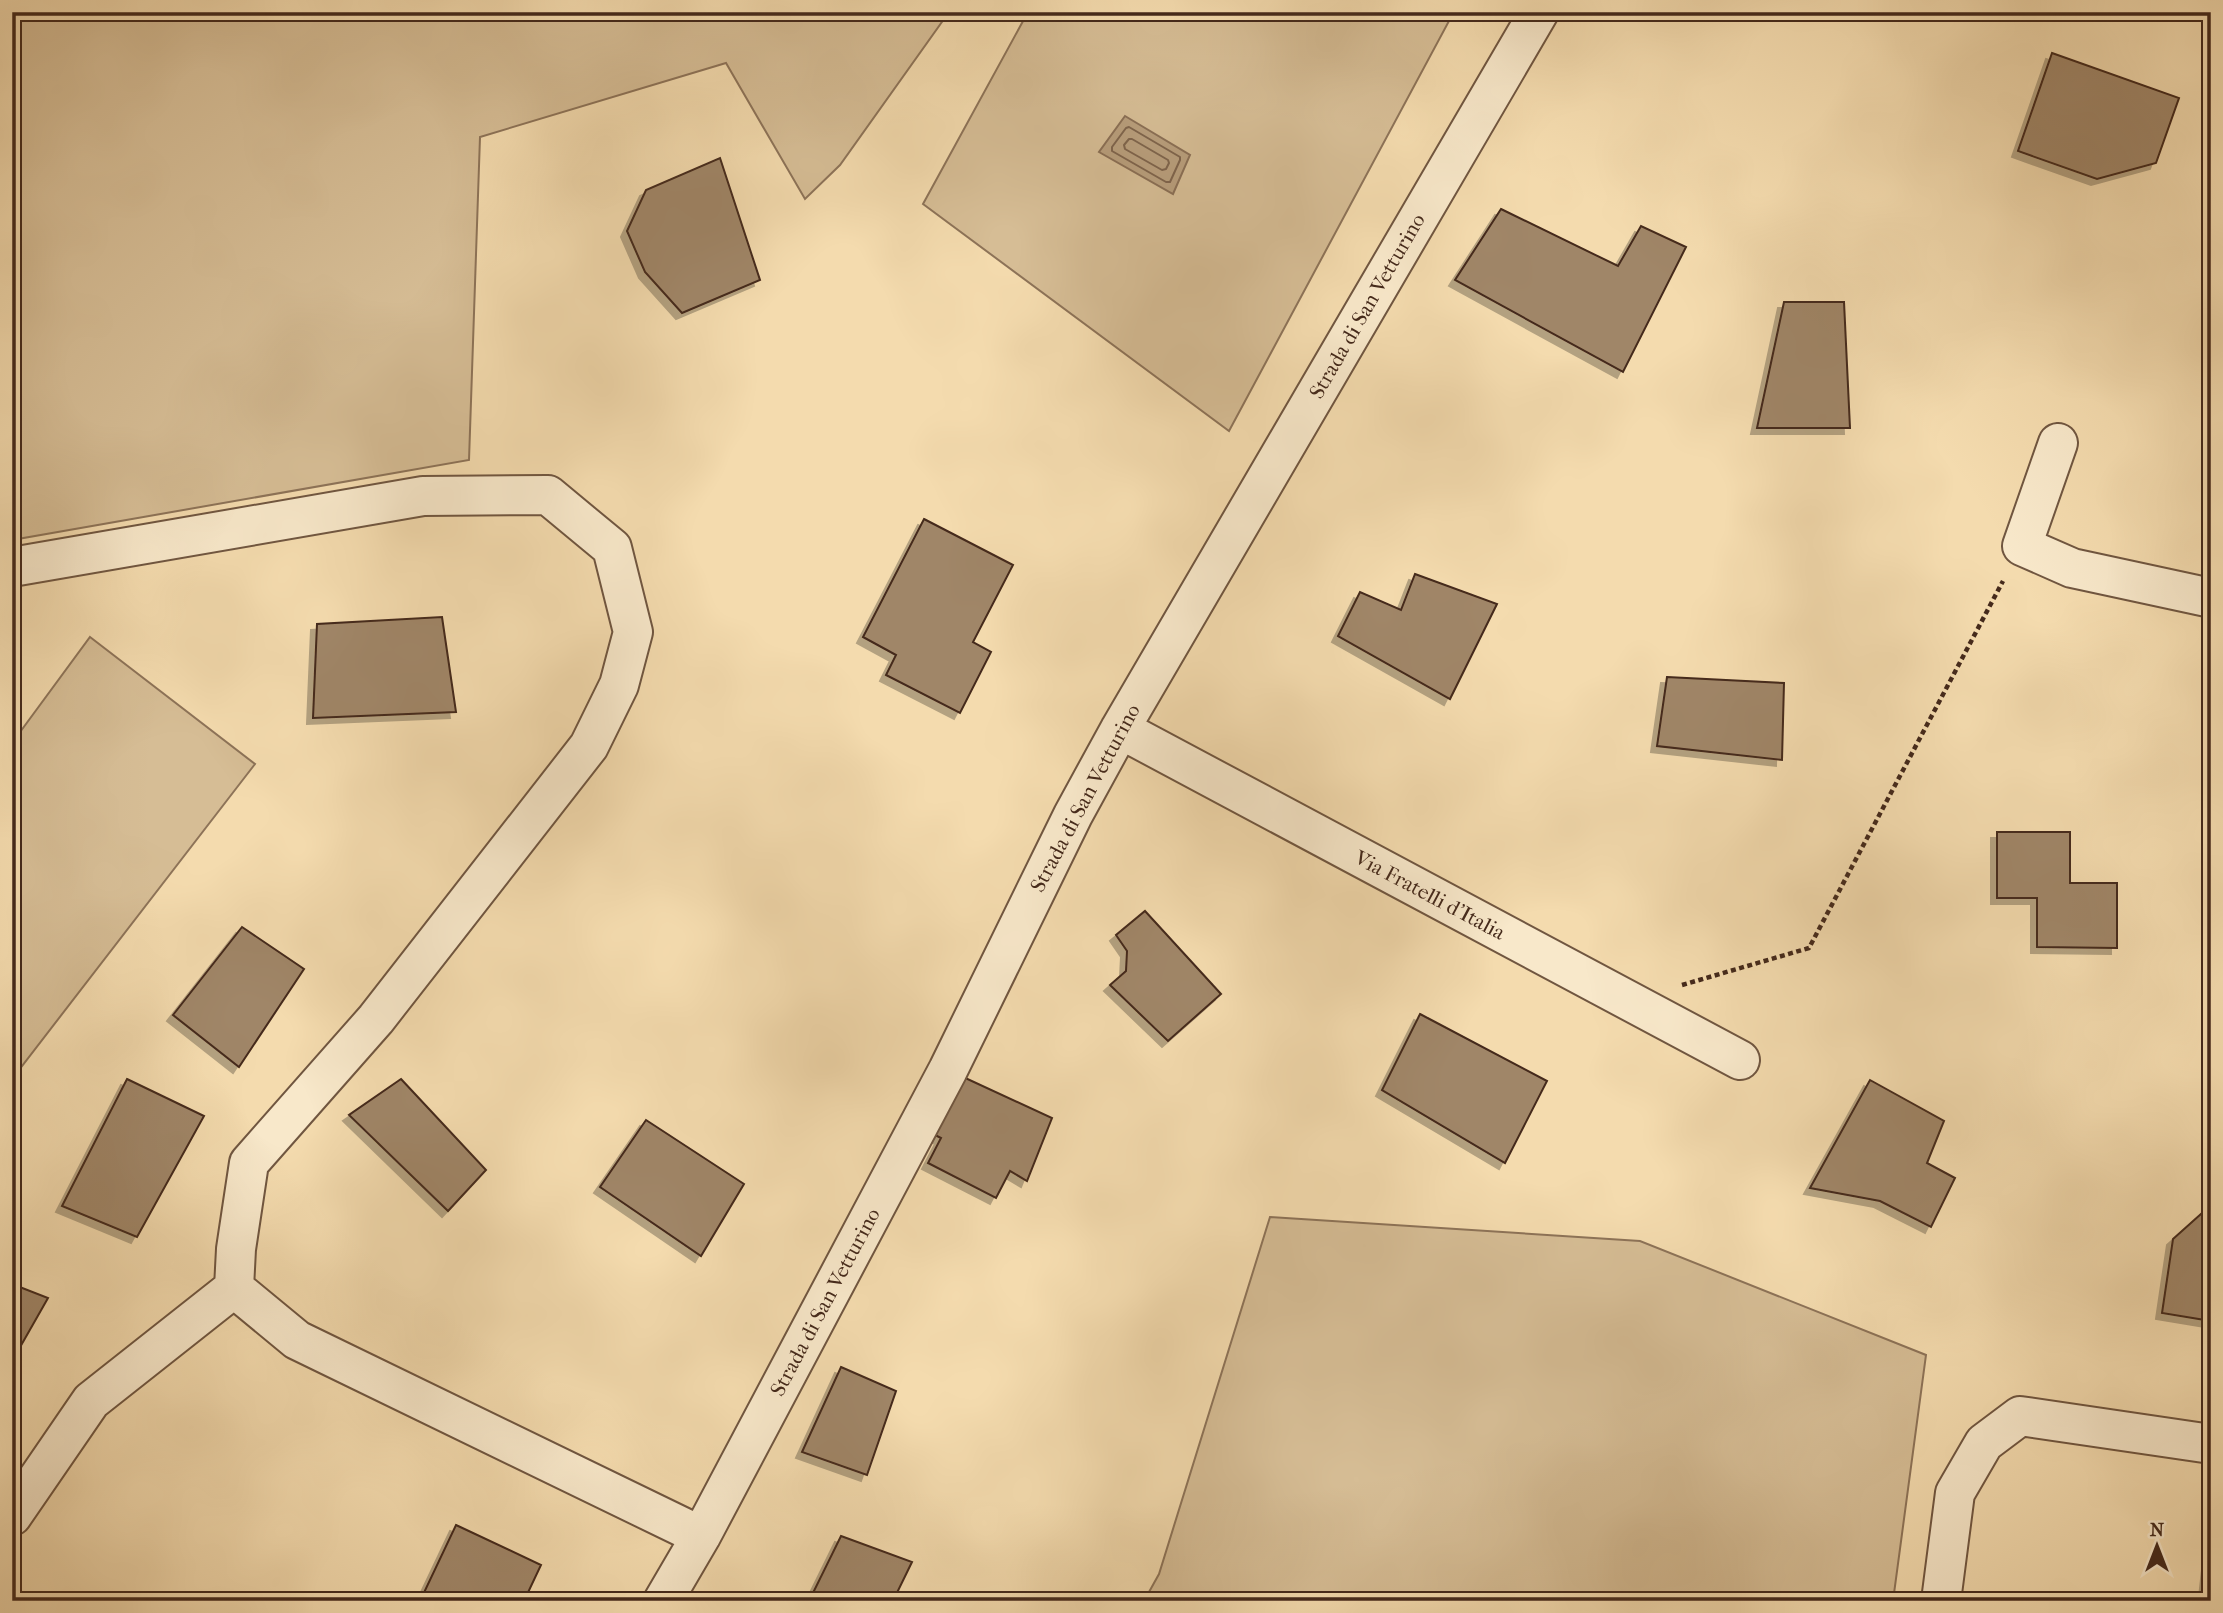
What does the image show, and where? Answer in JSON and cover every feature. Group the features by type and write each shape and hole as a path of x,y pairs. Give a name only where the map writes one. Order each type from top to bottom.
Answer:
{"street":[{"name":"Strada di San Vetturino","path":"663,1601 701,1536 948,1070 1073,815 1120,729 1538,12"},
{"path":"2058,443 2022,546 2072,568 2211,598"},
{"path":"12,567 422,496 548,495 612,548 632,632 619,685 589,746 376,1019 249,1163 236,1249 234,1288 92,1401 12,1516"},
{"name":"Via Fratelli d'Italia","path":"1120,729 1740,1060"},
{"path":"234,1288 297,1340 701,1536"},
{"path":"1941,1601 1955,1493 1984,1443 2020,1416 2211,1444"}],"path":[{"path":"1628,1000 1809,948 2022,546"}],"shaded area":[{"path":"12,12 949,12 840,165 805,199 726,63 480,137 469,460 12,540"},
{"path":"1028,12 1440,12 1449,21 1229,431 923,204"},
{"path":"90,637 255,764 12,1079 12,743"},
{"path":"1270,1217 1640,1241 1926,1355 1893,1601 1144,1601 1159,1574"}],"water":[{"path":"1125,116 1190,155 1173,194 1099,152"}],"building":[{"path":"2052,53 2179,98 2156,163 2097,179 2018,151"},
{"path":"720,158 760,280 682,313 645,272 627,231 646,190"},
{"path":"1501,209 1618,266 1641,226 1686,247 1623,372 1455,280"},
{"path":"1784,302 1844,302 1850,428 1757,428"},
{"path":"924,519 1013,565 973,642 991,652 960,713 886,675 896,655 863,637"},
{"path":"1415,574 1497,604 1450,699 1338,636 1360,592 1401,610"},
{"path":"442,617 456,712 313,718 317,624"},
{"path":"1667,677 1784,683 1782,760 1657,746"},
{"path":"1997,832 2070,832 2070,883 2117,883 2117,948 2037,947 2037,898 1997,898"},
{"path":"1145,911 1221,994 1168,1041 1110,985 1126,971 1127,951 1116,935"},
{"path":"242,927 304,969 239,1067 173,1015"},
{"path":"1420,1014 1547,1081 1505,1163 1382,1090"},
{"path":"948,1070 1052,1118 1027,1181 1010,1171 996,1198 928,1163 941,1138 919,1127"},
{"path":"127,1079 204,1116 137,1237 62,1206"},
{"path":"401,1079 486,1170 448,1211 349,1115"},
{"path":"1870,1080 1944,1121 1927,1163 1955,1178 1931,1227 1880,1201 1810,1188"},
{"path":"646,1120 744,1184 701,1256 600,1187"},
{"path":"2211,1205 2211,1321 2162,1313 2173,1239"},
{"path":"12,1284 48,1298 15,1356 12,1355"},
{"path":"841,1367 896,1391 867,1475 802,1452"},
{"path":"456,1525 541,1565 524,1601 420,1601"},
{"path":"841,1536 912,1562 893,1601 809,1601"},
{"path":"2210,1545 2211,1601 2204,1601"}]}
